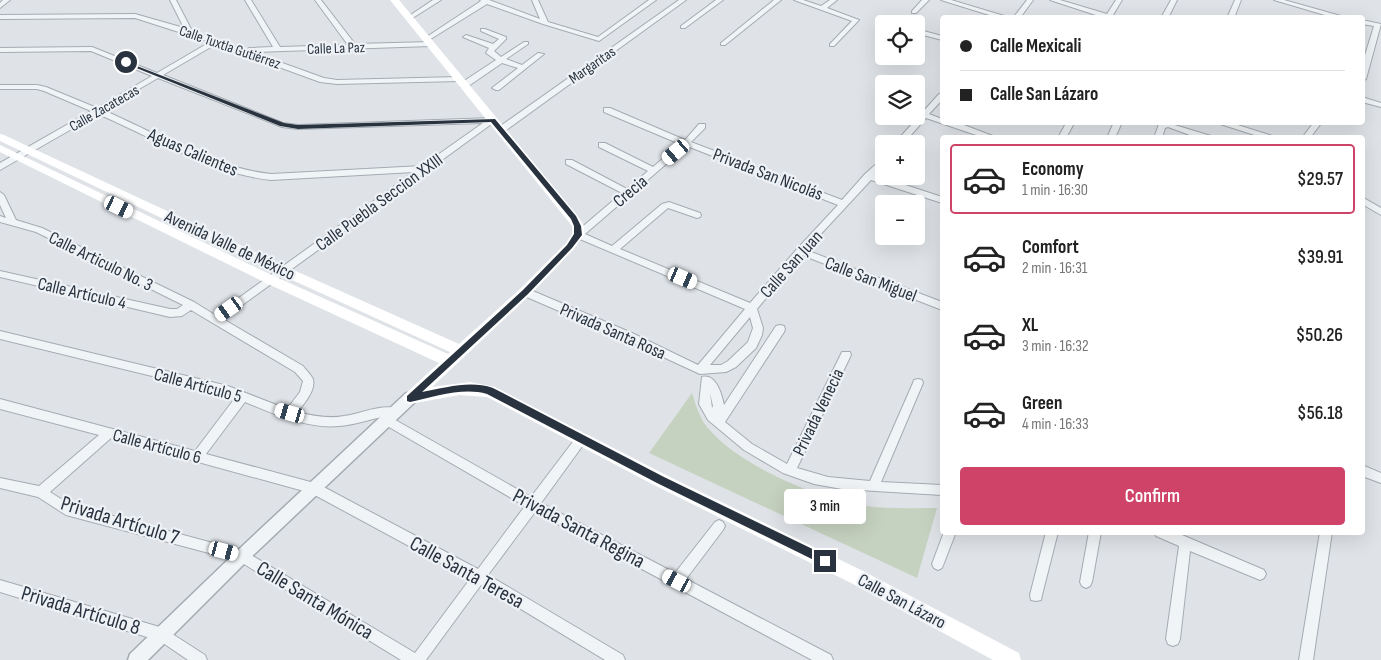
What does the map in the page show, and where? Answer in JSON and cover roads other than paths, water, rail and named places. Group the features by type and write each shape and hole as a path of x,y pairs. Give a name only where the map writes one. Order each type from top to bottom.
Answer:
{"main road":[{"path":"394,0 502,129 574,218 578,226 578,235 570,246 525,292 462,351 449,360 410,398"},
{"name":"Avenida Valle de México","path":"0,137 284,271 462,351"},
{"name":"Avenida Valle de México","path":"0,148 271,280 449,360"},
{"name":"Calle San Lázaro","path":"410,398 441,391 477,387 509,400 660,480 857,576 1012,660"}],"street":[{"path":"0,6 7,0"},
{"path":"172,0 188,32"},
{"path":"248,0 278,50"},
{"path":"318,0 353,47"},
{"path":"409,18 438,0"},
{"path":"535,0 545,23"},
{"path":"429,41 490,1 545,23 599,38 653,0"},
{"name":"Margaritas","path":"502,129 683,0"},
{"path":"683,27 720,0"},
{"path":"723,44 778,0"},
{"path":"797,0 856,20 832,45"},
{"path":"824,8 834,0"},
{"path":"914,12 926,0"},
{"path":"944,0 997,15"},
{"path":"1018,15 1030,0"},
{"path":"1053,0 1105,15"},
{"path":"1113,15 1119,0"},
{"path":"1166,15 1174,0"},
{"path":"1231,15 1238,0"},
{"path":"1276,0 1317,14"},
{"name":"Calle Tuxtla Gutiérrez","path":"0,17 135,16 188,32 323,80 337,82 462,82"},
{"path":"1365,23 1379,26 1365,70"},
{"path":"482,30 504,38 490,53 501,60 522,67"},
{"path":"925,33 940,37"},
{"path":"466,37 494,47"},
{"name":"Calle La Paz","path":"240,50 353,47 429,41"},
{"name":"Calle Zacatecas","path":"0,167 215,42"},
{"path":"462,82 501,60 526,43"},
{"path":"0,50 86,48 160,75 282,125 298,127 493,120"},
{"path":"496,88 540,54"},
{"name":"Aguas Calientes","path":"0,87 37,87 99,111 228,170 252,176 271,177 424,169"},
{"path":"925,114 940,98"},
{"path":"1365,100 1381,105"},
{"name":"Privada San Nicolás","path":"607,110 686,143 845,204"},
{"path":"925,115 940,120"},
{"name":"Calle Puebla Seccion XXIII","path":"216,319 493,120"},
{"path":"906,135 915,125"},
{"path":"956,125 985,135"},
{"path":"1159,135 1162,126 1168,125 1199,135"},
{"path":"1229,125 1264,135"},
{"name":"Crecia","path":"578,235 686,143 702,126"},
{"path":"602,144 654,170"},
{"path":"569,162 628,192"},
{"name":"Calle San Juan","path":"700,370 800,251 875,169"},
{"path":"868,176 940,199"},
{"path":"0,195 12,222"},
{"path":"1365,201 1381,206"},
{"path":"1365,202 1381,212"},
{"path":"614,249 665,206 669,205 697,215"},
{"name":"Calle Articulo No. 3","path":"0,219 39,230 216,319"},
{"path":"578,235 752,308 758,328 758,335 752,345 732,364 717,370 700,370"},
{"name":"Calle San Miguel","path":"800,251 940,305"},
{"name":"Calle Artículo 4","path":"0,274 170,313 179,313 190,305"},
{"name":"Privada Santa Rosa","path":"525,292 628,336 700,370"},
{"path":"216,319 305,375 308,380 306,395 290,413"},
{"path":"715,420 780,329"},
{"name":"Calle Artículo 5","path":"0,335 228,390 313,420 331,422 390,416"},
{"name":"Privada Venecia","path":"790,470 846,355"},
{"path":"700,370 708,383 702,394 707,411 715,420 740,442 790,470 826,482 873,487 940,490"},
{"path":"873,487 918,382"},
{"path":"198,456 243,396"},
{"path":"136,660 242,556 410,398"},
{"name":"Calle Artículo 6","path":"0,404 314,488"},
{"name":"Privada Santa Regina","path":"390,416 534,505 826,660"},
{"path":"41,492 109,432"},
{"path":"418,660 582,438"},
{"path":"1365,471 1381,478"},
{"name":"Privada Artículo 7","path":"0,484 41,492 66,509 242,556"},
{"name":"Calle Santa Teresa","path":"314,488 480,577 618,660"},
{"path":"677,581 719,526"},
{"path":"938,564 949,535"},
{"path":"1036,595 1051,535"},
{"path":"1086,582 1094,535"},
{"path":"1166,535 1260,574"},
{"path":"1306,660 1326,535"},
{"path":"1173,638 1185,544"},
{"name":"Calle Santa Mónica","path":"242,556 414,660"},
{"name":"Privada Artículo 8","path":"0,586 163,635 200,660"}]}
